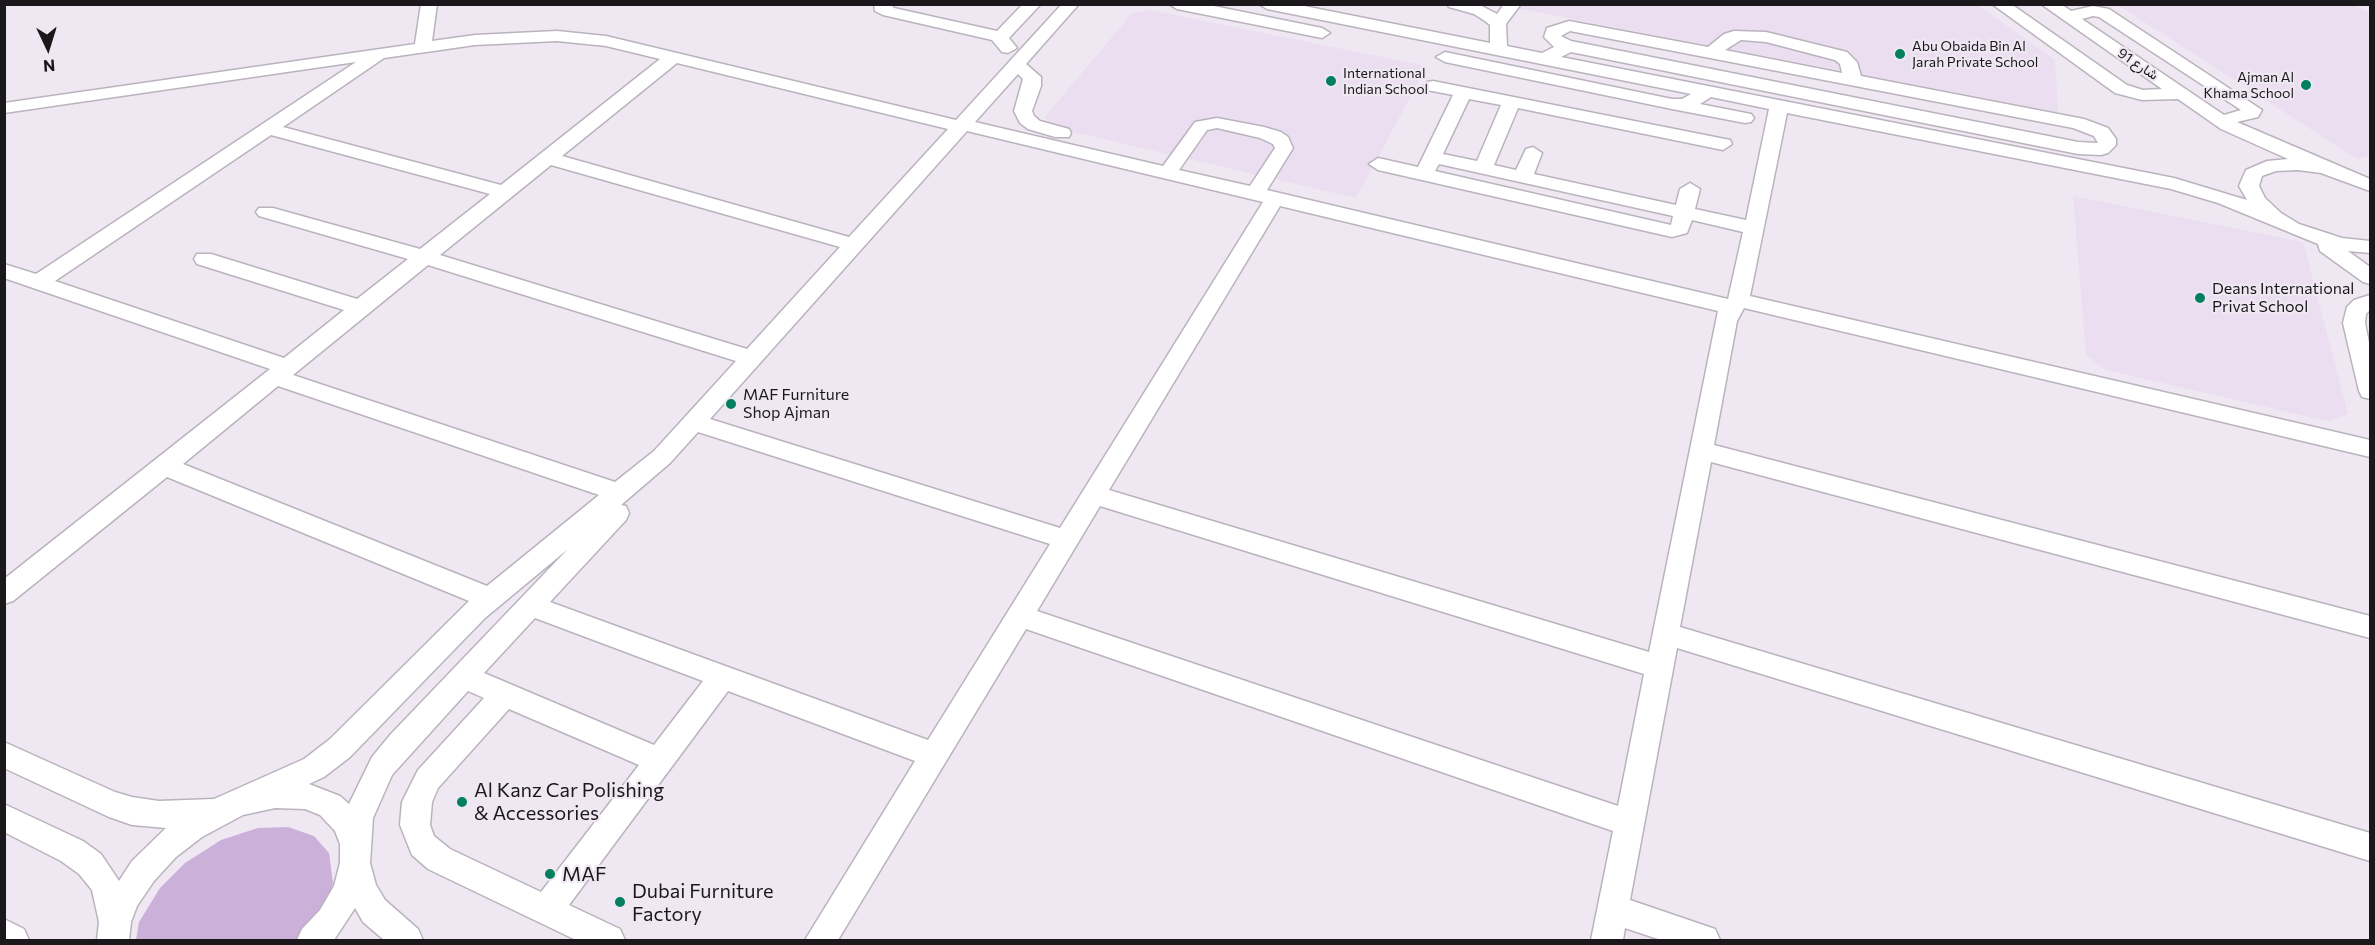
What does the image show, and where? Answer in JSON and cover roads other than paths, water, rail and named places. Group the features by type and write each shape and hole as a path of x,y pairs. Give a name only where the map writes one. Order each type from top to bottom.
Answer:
{"street":[{"path":"423,48 429,4"},
{"path":"882,4 881,8 889,12 1000,37"},
{"path":"1000,37 1033,4"},
{"path":"114,931 126,896 143,871 165,847 191,827 314,768 340,748 490,598 662,457 1071,4"},
{"path":"1177,4 1402,40 1455,51 1498,50 2048,160"},
{"path":"1267,4 1402,40"},
{"path":"1455,4 1482,8 1498,24"},
{"path":"1498,50 1498,24 1513,4"},
{"path":"2000,4 2121,89 2142,95 2181,94"},
{"name":"شارع 91","path":"2049,4 2224,123 2325,168"},
{"path":"2067,17 2097,8 2253,110 2252,113 2224,123"},
{"path":"1569,26 2084,124 2101,132 2107,139 2107,145 2102,149 2091,150 1568,46 1552,37 1553,32 1569,26"},
{"path":"1710,54 1730,38 1747,35 1766,37 1841,56 1848,62 1853,79"},
{"path":"4,108 503,37 557,36 606,42 671,59 2370,449"},
{"path":"1000,37 1003,45 1021,59 1032,78 1032,86 1023,111 1026,118 1046,129 1102,143"},
{"path":"1545,59 1554,51 1568,46"},
{"path":"1455,51 1485,65 1745,118"},
{"path":"1455,51 1437,86 1724,144"},
{"path":"39,282 381,53"},
{"path":"4,594 671,59"},
{"path":"1428,166 1485,65"},
{"path":"1679,105 1707,92"},
{"path":"1626,124 1634,96"},
{"path":"1483,168 1512,101"},
{"path":"1606,940 1726,321 1736,303 1779,106"},
{"path":"822,940 1092,494 1265,196 1284,148 1281,141 1274,136 1217,123 1201,126 1167,173"},
{"name":"شارع 91","path":"2224,123 2251,155 2255,172"},
{"path":"268,129 504,192"},
{"path":"2030,137 2057,172 2068,178 2130,192 2148,192 2168,183 2221,183 2274,165 2298,164 2325,168 2370,185"},
{"path":"1523,177 1533,153"},
{"path":"548,158 854,246"},
{"path":"1378,164 1483,168 1754,228"},
{"path":"1428,166 1672,231 1680,229 1690,189"},
{"path":"2255,172 2249,186 2257,201 2274,217"},
{"path":"2168,183 2225,199 2274,217 2313,237 2370,277"},
{"path":"266,212 424,257 752,358"},
{"path":"2313,237 2340,244 2370,247"},
{"path":"204,259 362,308"},
{"path":"4,271 620,493"},
{"path":"2370,302 2362,305 2355,312 2354,323 2370,391"},
{"path":"694,422 1065,539"},
{"path":"1700,450 2370,627"},
{"path":"313,940 331,921 348,891 362,810 368,792 382,766 645,483 662,457"},
{"path":"164,466 490,598"},
{"path":"1092,494 1659,667"},
{"path":"532,606 934,755"},
{"path":"1018,615 1629,823"},
{"path":"1666,634 2370,847"},
{"path":"465,677 660,761"},
{"path":"546,911 722,678"},
{"path":"505,694 428,779 417,802 415,825 423,845 439,859 601,939"},
{"path":"4,754 109,804 132,811 169,815 230,807 274,795 305,796 330,805 346,822 362,890 374,911 407,940"},
{"path":"4,817 72,852 90,864 103,880 111,899 114,931"},
{"path":"1613,909 1704,940"},
{"path":"4,934 13,940"}],"place":[{"name":"Abu Obaida Bin Al Jarah Private School","path":"1900,54"},
{"name":"International Indian School","path":"1331,81"},
{"name":"Ajman Al Khama School","path":"2306,85"},
{"name":"Deans International Privat School","path":"2200,298"},
{"name":"MAF Furniture Shop Ajman","path":"731,404"},
{"name":"Al Kanz Car Polishing & Accessories","path":"462,802"},
{"name":"MAF","path":"550,874"},
{"name":"Dubai Furniture Factory","path":"620,902"}]}
